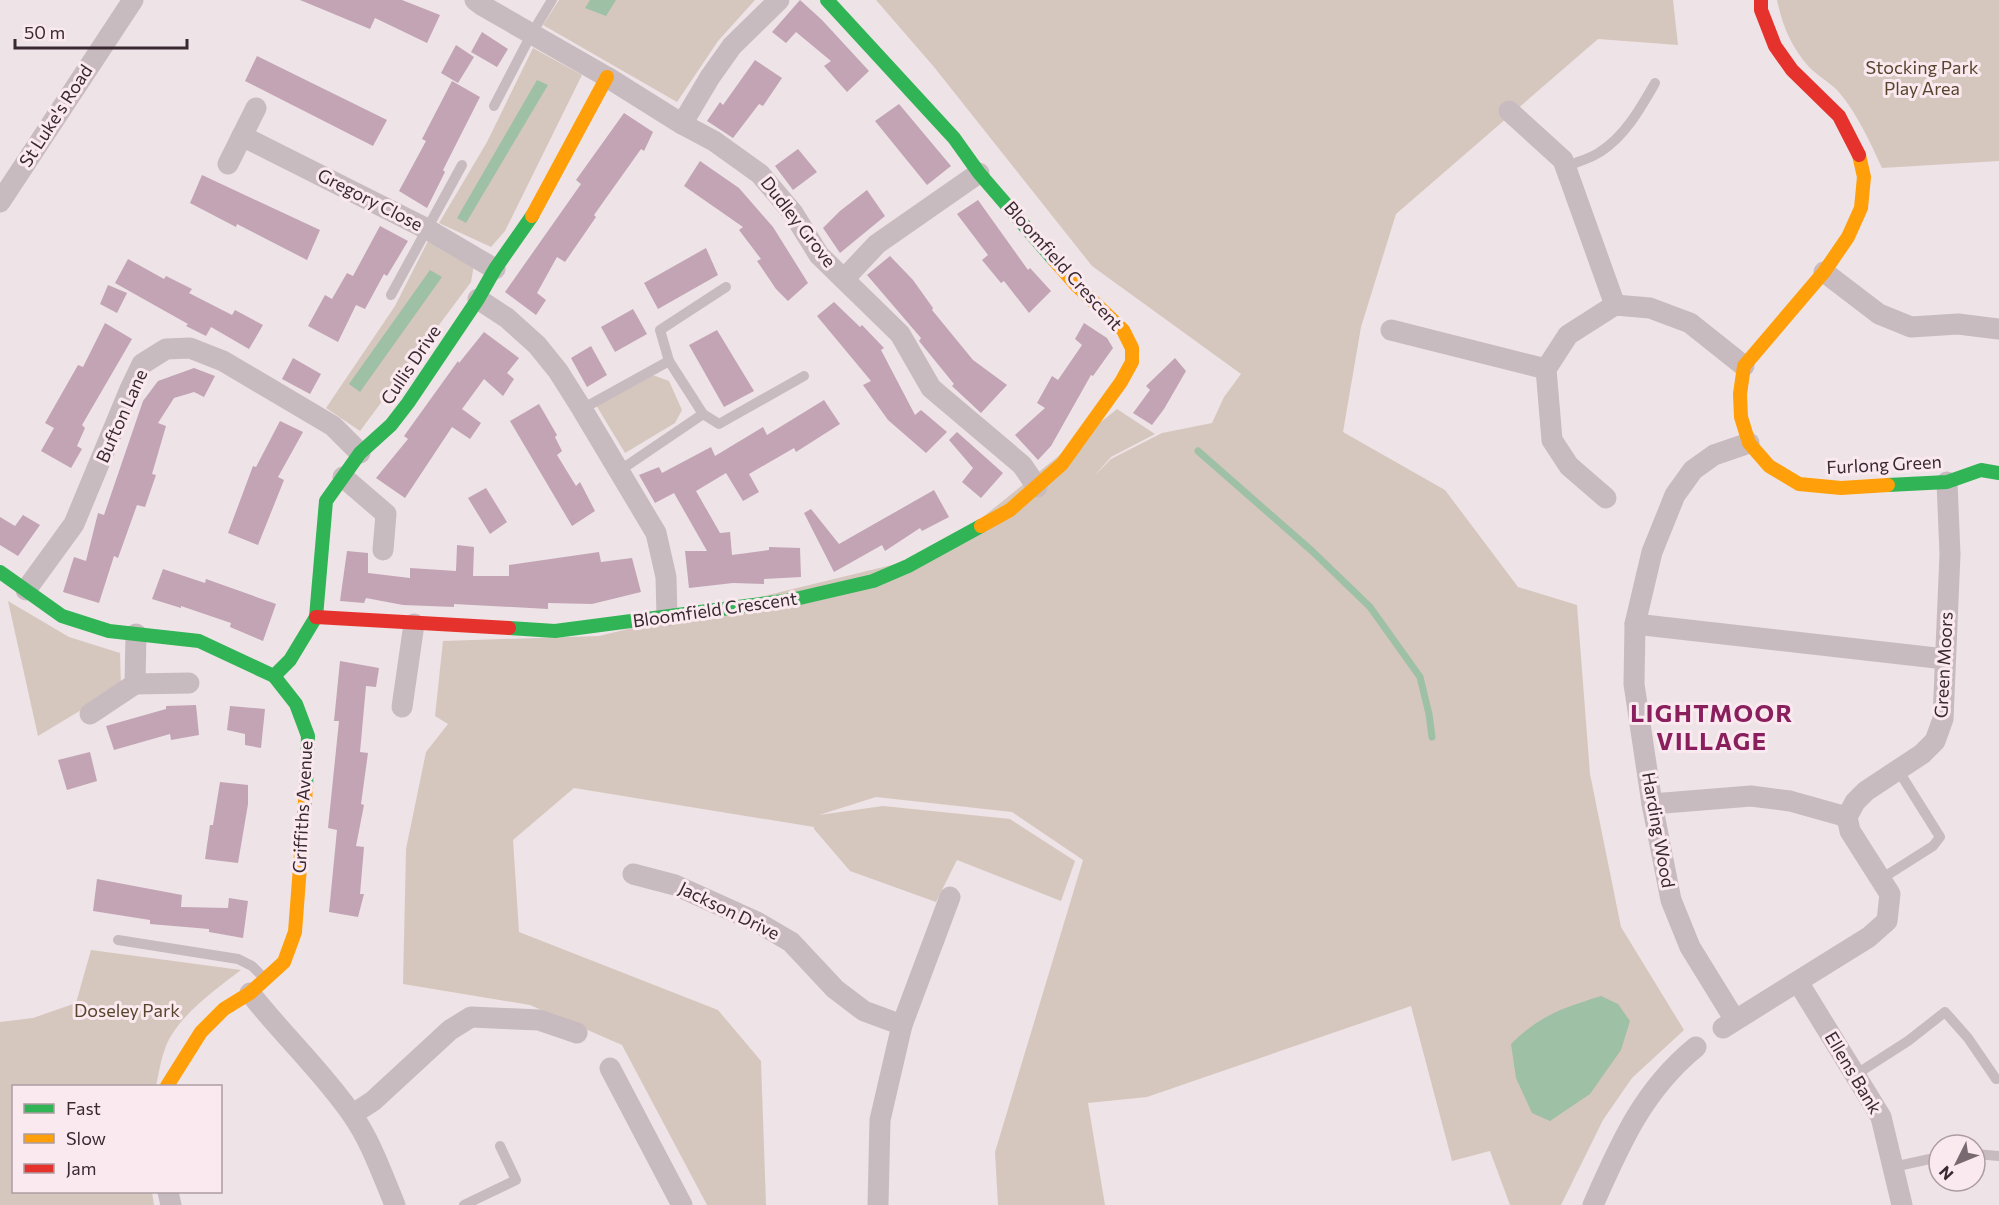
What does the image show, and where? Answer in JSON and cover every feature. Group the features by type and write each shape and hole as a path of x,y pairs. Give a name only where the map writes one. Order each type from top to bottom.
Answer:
{"street":[{"name":"St Luke's Road","path":"0,202 133,0"},
{"name":"Dudley Grove","path":"475,0 714,141 760,174 793,213 819,255 900,334 931,388 1022,465 1037,487"},
{"path":"682,124 732,46 779,0"},
{"name":"Bloomfield Crescent","path":"316,617 555,631 791,600 873,581 908,566 1010,510 1062,464 1121,382 1132,362 1132,348 1123,330 1076,285 980,173 954,138 827,0"},
{"path":"1749,442 1741,417 1740,394 1744,366 1824,272 1848,237 1861,208 1864,177 1857,149 1839,116 1792,70 1776,45 1761,10 1761,0"},
{"name":"Cullis Drive","path":"274,676 290,660 316,617 326,501 360,453 391,425 408,403 478,299 495,269 532,217 607,76"},
{"path":"228,164 256,108"},
{"path":"1509,111 1563,160 1615,305"},
{"name":"Gregory Close","path":"242,136 427,229 495,269"},
{"path":"844,279 877,244 980,173"},
{"path":"1824,272 1879,314 1911,327 1958,324 1999,329"},
{"path":"478,299 507,318 537,345 558,371 656,533 666,577 667,616"},
{"path":"1606,498 1569,466 1552,440 1546,369 1568,335 1615,305 1650,308 1689,323 1744,366"},
{"path":"1390,330 1546,369"},
{"name":"Bufton Lane","path":"26,590 75,524 142,364 166,349 190,348 223,361 334,427 360,453"},
{"name":"Furlong Green","path":"1749,442 1769,466 1799,484 1841,488 1947,482 1981,470 1999,473"},
{"name":"Harding Wood","path":"1749,442 1714,455 1693,470 1675,495 1652,552 1635,624 1634,684 1652,804 1671,900 1690,947 1729,1024 1798,982"},
{"path":"343,477 386,514 383,550"},
{"name":"Green Moors","path":"1847,817 1855,802 1866,791 1923,754 1935,741 1943,719 1950,554 1947,482"},
{"name":"Griffiths Avenue","path":"0,572 62,616 109,631 199,641 274,676 296,704 308,736 307,779 295,932 284,962 258,986 224,1009 201,1032 168,1085"},
{"path":"402,707 414,624"},
{"path":"1635,624 1945,659"},
{"path":"135,684 136,634"},
{"path":"90,714 135,684 189,682"},
{"path":"1652,804 1751,796 1790,801 1847,817 1850,831 1890,894 1887,921 1869,937 1798,982"},
{"name":"Jackson Drive","path":"633,874 675,885 757,922 791,942 835,989 864,1011 902,1025"},
{"path":"878,1205 880,1120 902,1025 950,897"},
{"name":"Ellens Bank","path":"1798,982 1881,1117 1902,1205"},
{"path":"258,986 267,1014 328,1082 353,1114 366,1137 395,1205"},
{"path":"353,1114 373,1101 450,1030 471,1017 539,1020 577,1033"},
{"path":"1593,1205 1614,1155 1640,1107 1675,1064 1696,1047"},
{"path":"610,1068 682,1205"}],"lane":[{"path":"494,106 552,0"},
{"path":"1565,167 1598,154 1611,144 1635,118 1655,83"},
{"path":"391,295 462,165"},
{"path":"726,287 660,330 669,361 703,414 719,424 804,376"},
{"path":"582,409 669,361"},
{"path":"619,471 703,414"},
{"path":"1881,879 1933,846 1940,837 1898,771"},
{"path":"118,940 238,959 252,966 258,986"},
{"path":"1855,1075 1908,1041 1944,1012 1968,1038 1996,1079"},
{"path":"464,1205 516,1180 500,1146"},
{"path":"1893,1167 1927,1160"}],"green space":[{"path":"559,0 755,0 718,41 677,102 543,25"},
{"path":"876,0 1673,0 1678,45 1598,39 1396,214 1361,327 1343,432 1445,490 1518,587 1577,605 1590,774 1621,927 1684,1030 1632,1078 1603,1120 1561,1205 1510,1205 1490,1151 1452,1161 1411,1006 1147,1097 1088,1103 1105,1205 998,1205 995,1152 1083,860 1012,812 876,797 819,815 883,806 1010,819 1075,861 1061,901 957,860 936,902 850,871 814,827 574,788 513,840 519,932 718,1010 761,1061 766,1205 707,1205 622,1045 530,1005 403,984 406,849 426,752 448,724 435,716 443,641 599,636 937,554 1117,409 1155,434 1111,457 1094,476 1111,459 1162,433 1212,423 1224,397 1241,374 1092,266 934,67"},
{"name":"Stocking Park Play Area","path":"1777,0 1999,0 1999,161 1882,168 1863,128 1845,100 1835,88 1809,67 1793,44"},
{"path":"533,48 582,75 505,231 491,247 439,223 487,142"},
{"path":"428,241 474,265 471,282 360,431 326,408 395,306"},
{"path":"653,375 669,381 682,410 675,423 625,453 596,405"},
{"path":"8,601 69,637 120,653 121,686 38,736"},
{"name":"Doseley Park","path":"91,950 241,970 199,1004 179,1024 164,1051 156,1085 12,1085 12,1193 152,1193 154,1205 0,1205 0,1022 33,1018 76,1003"}],"shaded area":[{"path":"590,0 616,0 606,16 585,8"},
{"path":"537,80 548,85 466,223 457,218"},
{"path":"430,270 442,277 360,392 349,384"},
{"path":"1601,996 1618,1004 1630,1021 1621,1050 1590,1094 1550,1121 1532,1113 1516,1078 1511,1044 1542,1019 1575,1004"}],"building":[{"path":"300,0 402,0 440,15 427,43 375,18 370,29"},
{"path":"800,0 822,20 869,71 847,92 824,66 831,61 796,32 786,43 772,32"},
{"path":"482,32 508,49 497,67 471,52"},
{"path":"456,45 474,57 458,83 441,73"},
{"path":"257,56 387,120 373,146 245,81"},
{"path":"755,60 782,78 763,106 759,104 733,138 707,121 720,102 723,105"},
{"path":"452,81 480,97 443,170 445,172 427,208 399,191 426,141 422,139"},
{"path":"899,104 951,166 927,185 875,121"},
{"path":"624,113 653,132 644,151 641,149 594,215 596,217 565,262 557,257 537,293 546,300 536,315 505,292 581,184 576,180"},
{"path":"798,149 817,172 793,190 775,166"},
{"path":"700,161 739,188 773,227 808,283 788,301 776,289 757,261 761,259 739,230 743,227 684,186"},
{"path":"202,175 320,230 307,260 190,203"},
{"path":"867,190 885,216 840,253 823,228"},
{"path":"978,200 1028,270 1030,268 1051,291 1029,313 1004,281 1001,283 982,260 988,255 957,214"},
{"path":"380,226 408,241 387,276 384,274 365,309 356,305 338,342 308,326 325,295 332,299 347,273 353,276"},
{"path":"706,248 718,275 658,309 644,283"},
{"path":"890,256 913,280 933,308 932,310 973,360 1007,385 981,413 952,386 954,384 919,341 921,338 867,275"},
{"path":"128,259 164,279 166,276 192,289 189,293 232,315 235,310 263,325 249,349 211,327 206,336 115,283"},
{"path":"108,285 127,293 117,313 100,304"},
{"path":"834,302 860,327 862,325 884,348 881,350 915,415 921,410 947,432 926,453 888,420 863,385 871,381 817,316"},
{"path":"633,309 647,334 615,352 601,327"},
{"path":"105,323 132,339 82,425 85,428 77,446 82,449 71,468 41,451 54,428 45,423 78,365 83,367"},
{"path":"1084,323 1107,338 1113,348 1093,376 1091,375 1051,446 1038,460 1015,435 1045,408 1037,403 1052,376 1058,380 1082,345 1075,339"},
{"path":"717,330 754,391 724,407 689,345"},
{"path":"484,332 519,358 507,373 514,379 503,396 484,379 462,409 481,423 470,439 452,427 405,498 376,478 408,439 404,436 458,361 459,363"},
{"path":"591,346 607,375 587,387 571,358"},
{"path":"293,358 321,374 310,394 282,379"},
{"path":"1175,358 1186,371 1152,425 1133,413 1150,390 1146,386"},
{"path":"194,368 215,376 204,397 194,392 174,398 158,423 166,426 152,474 156,475 145,507 137,505 118,558 114,556 99,603 63,592 74,557 86,561 98,513 104,515 143,401 158,381"},
{"path":"824,400 840,424 796,452 794,448 749,474 759,492 743,501 726,473 696,491 720,533 730,532 732,555 769,550 769,547 800,548 801,577 764,579 764,584 733,583 689,588 685,551 707,551 674,493 655,503 639,475 659,467 662,473 711,447 715,456 763,427 767,435"},
{"path":"539,404 557,435 555,437 562,451 557,455 576,486 580,482 595,511 572,526 510,421"},
{"path":"280,421 303,432 278,477 284,480 258,545 228,533 253,466 256,467"},
{"path":"957,432 1003,473 981,498 962,482 973,468 949,440"},
{"path":"486,488 507,522 490,534 468,498"},
{"path":"934,490 949,517 922,531 920,528 885,551 882,545 834,572 804,513 811,509 839,544"},
{"path":"23,515 40,525 18,556 0,545 0,517 15,526"},
{"path":"457,545 474,547 473,576 509,576 509,565 599,552 601,562 632,558 641,592 592,604 548,603 548,609 454,604 454,607 403,605 366,598 364,603 340,601 347,551 368,553 368,573 410,578 410,568 456,571"},
{"path":"163,569 205,583 206,579 276,604 263,641 230,627 231,623 152,599"},
{"path":"340,661 379,668 376,687 366,686 360,752 368,753 361,804 364,805 356,846 364,847 360,894 364,894 358,917 329,912 337,830 328,828 339,721 334,721"},
{"path":"196,705 199,735 171,740 170,734 114,750 106,726 166,709 166,706"},
{"path":"230,706 265,709 261,748 245,745 245,734 227,730"},
{"path":"90,752 97,781 67,790 58,760"},
{"path":"220,782 248,785 248,804 238,863 205,859"},
{"path":"97,879 182,895 181,907 228,908 229,898 248,901 243,938 209,932 209,929 150,924 150,920 93,911"}],"waterway":[{"path":"1198,451 1312,551 1370,607 1420,677 1432,737"}],"traffic: fast":[{"path":"827,0 954,138 979,173 1054,260"},
{"path":"274,676 290,660 316,617 326,501 360,453 391,425 408,403 532,216"},
{"path":"1888,485 1947,482 1981,470 1999,473"},
{"path":"509,628 555,631 791,600 873,581 908,566 981,526"},
{"path":"0,572 62,616 109,631 199,641 274,676 296,704 308,736 306,788"}],"traffic: slow":[{"path":"532,216 607,77"},
{"path":"1859,155 1864,177 1861,208 1848,237 1824,272 1744,366 1740,394 1741,417 1749,443 1769,466 1799,484 1841,488 1888,485"},
{"path":"981,526 1010,510 1062,464 1121,382 1132,362 1132,348 1123,330 1076,285 1054,260"},
{"path":"168,1085 201,1032 224,1009 250,993 284,962 295,932 306,788"}],"traffic: jam":[{"path":"1761,0 1761,10 1775,46 1792,70 1839,116 1859,155"},
{"path":"316,617 509,628"}],"district":[{"name":"LIGHTMOOR VILLAGE","path":"1712,728"}]}
